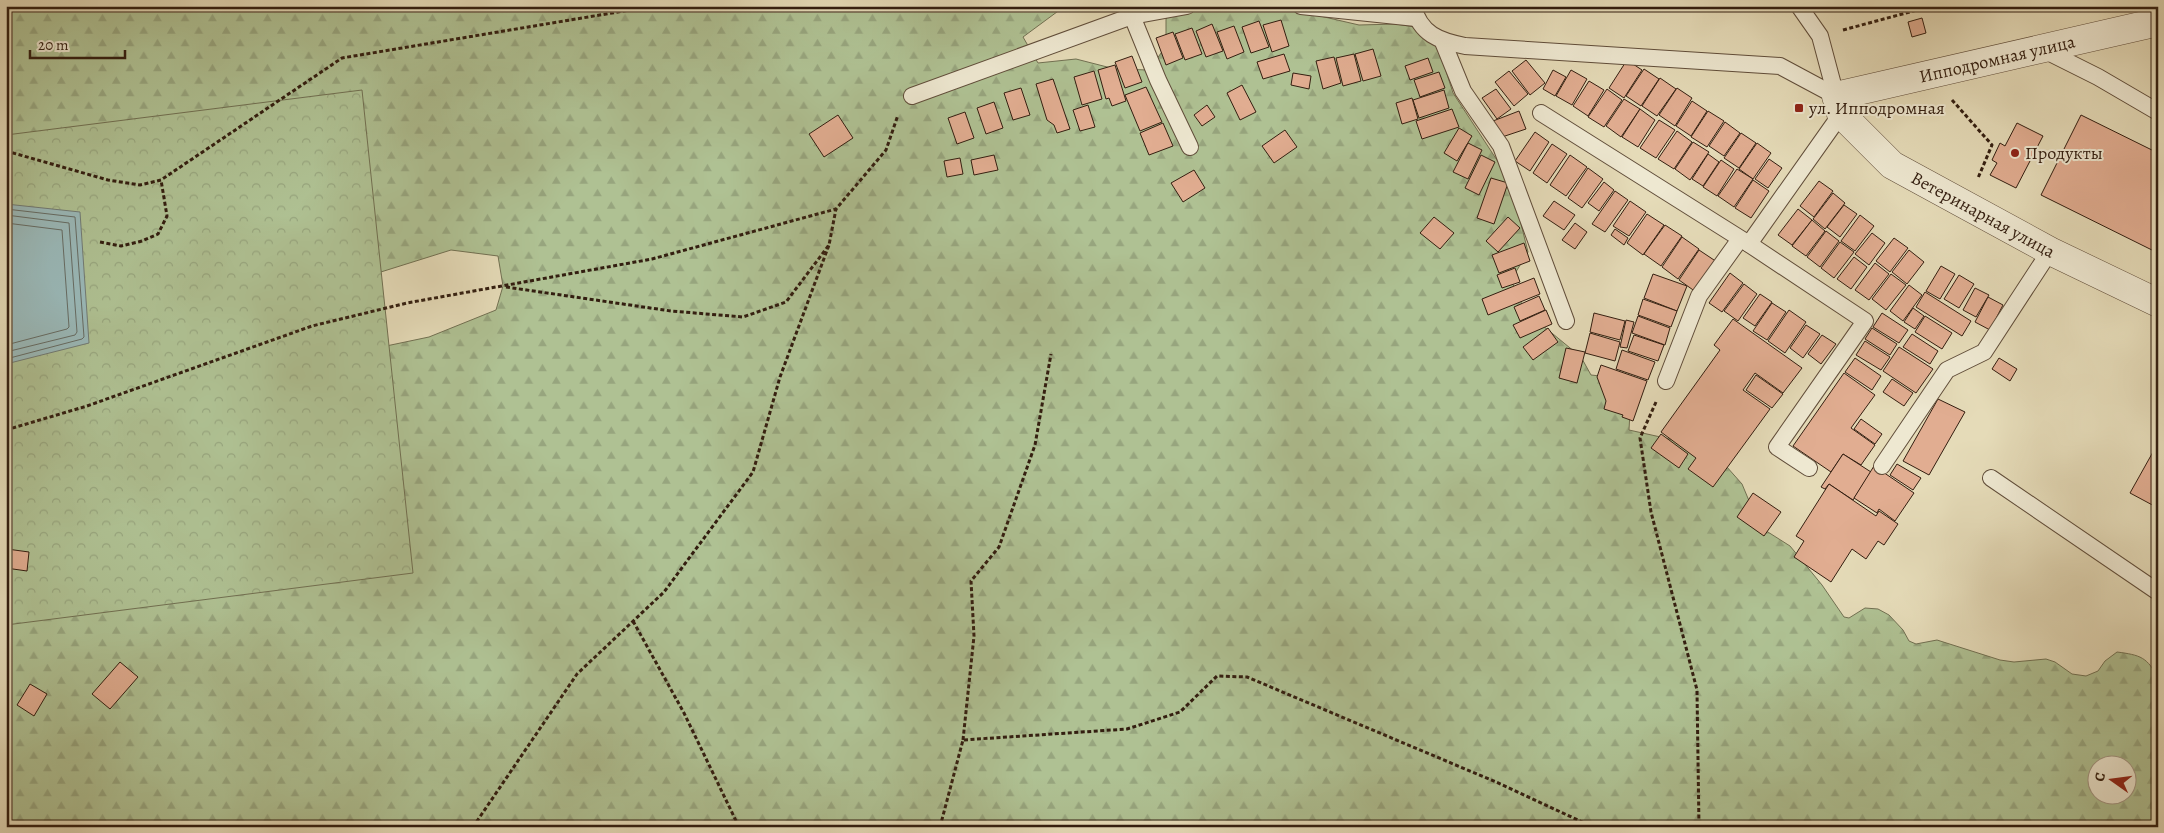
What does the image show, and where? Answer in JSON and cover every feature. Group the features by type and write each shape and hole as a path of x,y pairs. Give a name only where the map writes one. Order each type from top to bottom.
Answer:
{"street":[{"name":"Ипподромная улица","path":"1839,105 1930,74 2158,22"},
{"name":"Ветеринарная улица","path":"1839,105 1892,165 2050,251 2158,303"}],"lane":[{"path":"912,96 1132,16 1187,6"},
{"path":"1301,6 1414,12 1428,32 1443,42 1465,46 1780,66 1839,105"},
{"path":"1799,6 1820,36 1839,105"},
{"path":"1132,16 1158,80 1190,147"},
{"path":"1443,42 1463,91 1501,146 1566,321"},
{"path":"2042,49 2098,77 2158,112"},
{"path":"1666,381 1699,296 1745,241 1839,105"},
{"path":"1540,113 1745,241 1865,321 1777,447 1809,468"},
{"path":"1882,466 1947,370 1984,352 2050,251"},
{"path":"1991,478 2158,592"}],"path":[{"path":"6,151 108,180 140,185 161,180 342,58 654,6"},
{"path":"1820,36 1932,6"},
{"path":"1930,74 1992,145 1967,207"},
{"path":"473,827 577,674 664,592 753,472 780,377 829,245 836,209 886,150 904,99 912,96"},
{"path":"100,242 121,246 142,241 158,234 167,216 161,180"},
{"path":"6,430 87,406 312,326 407,303 652,259 836,209"},
{"path":"503,286 671,311 743,317 786,302 829,245"},
{"path":"940,827 963,740 974,636 970,581 1000,547 1035,446 1051,354"},
{"path":"1666,381 1640,438 1652,512 1697,690 1699,827"},
{"path":"633,621 684,713 739,827"},
{"path":"963,740 1127,729 1180,712 1217,676 1247,677 1496,782 1593,827"}],"green space":[{"path":"6,6 1065,6 1023,37 1038,63 1076,59 1115,69 1149,70 1166,46 1166,19 1175,10 1205,6 1277,6 1359,25 1396,24 1433,30 1453,93 1510,180 1528,252 1511,280 1525,311 1581,357 1591,375 1610,377 1631,393 1629,430 1710,448 1742,484 1760,527 1790,546 1822,585 1844,617 1849,618 1865,608 1878,609 1889,615 1903,630 1909,641 1916,644 1937,640 2000,660 2014,662 2046,659 2055,662 2072,674 2086,676 2098,671 2105,661 2117,652 2132,654 2142,658 2151,666 2158,679 2158,827 6,827 6,458 329,358 429,337 496,310 503,286 498,256 451,250 234,318 6,344"},
{"path":"362,90 413,573 6,625 6,135"}],"water":[{"path":"6,204 80,212 89,343 6,364"}],"building":[{"path":"1922,18 1926,33 1912,37 1908,22"},
{"path":"1281,20 1289,46 1272,52 1263,25"},
{"path":"1259,21 1269,47 1251,53 1242,27"},
{"path":"1212,24 1223,51 1206,57 1196,31"},
{"path":"1234,26 1244,52 1227,59 1217,32"},
{"path":"1192,28 1202,54 1185,60 1175,34"},
{"path":"1173,32 1183,58 1166,65 1156,38"},
{"path":"1373,49 1381,76 1363,81 1355,54"},
{"path":"1284,54 1290,71 1263,79 1257,62"},
{"path":"1354,54 1361,81 1343,86 1336,58"},
{"path":"1132,56 1142,82 1125,88 1115,62"},
{"path":"1334,57 1341,83 1323,89 1316,61"},
{"path":"1428,58 1433,72 1410,80 1405,66"},
{"path":"1526,60 1545,83 1530,95 1512,71"},
{"path":"1627,60 1642,70 1624,98 1609,88"},
{"path":"1115,65 1126,101 1112,106 1109,98 1106,99 1098,70"},
{"path":"1644,69 1659,79 1641,106 1626,96"},
{"path":"1553,70 1566,77 1555,96 1543,89"},
{"path":"1571,70 1587,79 1572,105 1556,96"},
{"path":"1094,71 1102,99 1082,105 1074,77"},
{"path":"1509,71 1528,94 1514,106 1495,82"},
{"path":"1439,72 1445,88 1420,97 1414,80"},
{"path":"1293,73 1311,76 1309,89 1291,85"},
{"path":"1660,78 1676,89 1657,116 1642,106"},
{"path":"1053,79 1070,129 1057,133 1054,125 1047,120 1036,84"},
{"path":"1589,81 1604,90 1588,116 1573,106"},
{"path":"1242,85 1256,112 1240,120 1227,93"},
{"path":"1146,87 1162,122 1140,131 1125,95"},
{"path":"1021,88 1030,115 1013,120 1004,93"},
{"path":"1677,88 1692,98 1675,126 1659,115"},
{"path":"1496,89 1511,109 1497,119 1482,98"},
{"path":"1607,89 1622,100 1604,127 1588,117"},
{"path":"1444,90 1449,108 1419,118 1413,100"},
{"path":"1412,98 1418,119 1402,124 1396,103"},
{"path":"1624,99 1640,109 1621,137 1606,126"},
{"path":"1692,101 1707,111 1691,136 1676,126"},
{"path":"994,102 1003,128 986,134 977,108"},
{"path":"1088,105 1095,127 1080,131 1073,110"},
{"path":"1207,105 1215,117 1202,126 1194,115"},
{"path":"1452,109 1459,127 1422,139 1416,121"},
{"path":"1640,109 1655,120 1638,147 1622,137"},
{"path":"1519,111 1526,129 1499,138 1493,121"},
{"path":"1708,111 1724,121 1707,147 1691,137"},
{"path":"965,112 974,138 957,144 948,118"},
{"path":"838,115 853,138 824,157 809,134"},
{"path":"2081,115 2158,153 2158,253 2041,195"},
{"path":"1659,120 1675,130 1656,158 1640,148"},
{"path":"1725,122 1740,133 1724,156 1709,146"},
{"path":"1163,123 1173,146 1149,155 1140,133"},
{"name":"Продукты","path":"2017,123 2043,136 2016,188 1990,175 1997,163 1992,160 2000,143 2005,146"},
{"path":"1459,128 1472,136 1457,161 1444,153"},
{"path":"1285,130 1297,147 1274,163 1262,146"},
{"path":"1677,131 1692,142 1674,169 1658,159"},
{"path":"1535,132 1549,142 1530,171 1515,161"},
{"path":"1741,133 1756,143 1739,168 1724,158"},
{"path":"1693,142 1709,152 1690,180 1675,169"},
{"path":"1468,143 1482,150 1468,179 1453,172"},
{"path":"1757,143 1771,153 1753,179 1739,169"},
{"path":"1552,144 1567,154 1547,183 1533,173"},
{"path":"1708,154 1719,162 1703,186 1692,179"},
{"path":"994,155 998,170 974,175 971,160"},
{"path":"1481,155 1495,162 1479,195 1465,188"},
{"path":"1570,155 1587,167 1566,196 1550,185"},
{"path":"960,158 963,174 947,177 944,161"},
{"path":"1769,159 1782,168 1768,188 1755,179"},
{"path":"1721,160 1734,169 1717,196 1703,187"},
{"path":"1588,168 1603,179 1582,208 1568,198"},
{"path":"1737,169 1753,179 1734,207 1718,196"},
{"path":"1194,170 1205,188 1183,202 1171,183"},
{"path":"1491,178 1508,183 1494,224 1477,218"},
{"path":"1753,180 1769,191 1751,218 1735,208"},
{"path":"1819,181 1833,191 1814,217 1800,206"},
{"path":"1604,182 1614,190 1599,211 1588,203"},
{"path":"1615,191 1628,200 1605,232 1592,224"},
{"path":"1833,193 1845,203 1825,229 1813,219"},
{"path":"1554,201 1575,215 1564,230 1543,216"},
{"path":"1630,201 1646,212 1629,236 1613,226"},
{"path":"1844,205 1857,214 1840,237 1827,227"},
{"path":"1798,209 1812,220 1792,245 1778,235"},
{"path":"1647,214 1664,225 1643,255 1627,243"},
{"path":"1860,215 1874,226 1855,251 1841,241"},
{"path":"1434,217 1454,233 1440,249 1420,233"},
{"path":"1508,217 1520,228 1498,252 1486,241"},
{"path":"1812,220 1825,231 1806,256 1792,246"},
{"path":"1575,223 1587,232 1575,249 1562,240"},
{"path":"1665,225 1682,236 1661,266 1644,254"},
{"path":"1615,229 1628,238 1624,245 1611,235"},
{"path":"1826,231 1839,241 1820,267 1807,257"},
{"path":"1872,233 1885,243 1869,265 1855,254"},
{"path":"1682,237 1699,249 1678,279 1662,267"},
{"path":"1894,238 1908,248 1890,272 1876,261"},
{"path":"1840,242 1854,252 1834,278 1821,268"},
{"path":"1524,243 1530,261 1499,273 1492,255"},
{"path":"1699,250 1717,262 1696,292 1679,280"},
{"path":"1909,250 1924,262 1907,284 1892,272"},
{"path":"1854,257 1867,267 1851,289 1837,279"},
{"path":"1875,263 1889,274 1869,300 1855,290"},
{"path":"1941,266 1955,274 1940,299 1926,291"},
{"path":"1515,268 1520,282 1502,288 1497,275"},
{"path":"1730,273 1743,283 1722,312 1709,303"},
{"path":"1653,274 1687,286 1677,311 1644,298"},
{"path":"1891,274 1906,285 1886,310 1872,299"},
{"path":"1959,275 1974,284 1959,308 1944,299"},
{"path":"1534,278 1540,294 1488,315 1482,299"},
{"path":"1744,284 1757,294 1738,321 1724,311"},
{"path":"1909,285 1922,295 1903,321 1890,311"},
{"path":"1975,288 1989,295 1976,317 1963,310"},
{"path":"1925,292 1971,321 1962,336 1916,307"},
{"path":"1760,294 1772,302 1755,326 1743,318"},
{"path":"1539,296 1545,310 1520,321 1514,307"},
{"path":"1988,297 2003,305 1990,330 1975,322"},
{"path":"1643,299 1677,311 1671,327 1638,315"},
{"path":"1772,303 1786,312 1767,340 1753,331"},
{"path":"1913,308 1924,316 1915,329 1904,322"},
{"path":"1546,310 1552,324 1520,338 1513,325"},
{"path":"1789,310 1806,322 1785,353 1768,341"},
{"path":"1594,313 1625,321 1620,340 1590,332"},
{"path":"1882,313 1908,330 1899,343 1873,327"},
{"path":"1638,316 1670,328 1665,345 1632,333"},
{"path":"1925,316 1952,333 1942,349 1915,332"},
{"path":"1733,319 1802,368 1783,393 1755,373 1743,390 1770,409 1713,487 1688,469 1696,458 1661,432 1720,350 1714,345"},
{"path":"1626,320 1634,322 1627,348 1620,347"},
{"path":"1806,325 1820,334 1803,358 1790,348"},
{"path":"1548,328 1558,342 1533,360 1523,347"},
{"path":"1872,328 1897,344 1890,355 1865,339"},
{"path":"1590,333 1620,342 1615,361 1585,353"},
{"path":"1912,334 1938,351 1930,364 1903,347"},
{"path":"1634,335 1664,345 1658,361 1628,351"},
{"path":"1822,335 1836,344 1821,364 1808,354"},
{"path":"1865,341 1890,357 1881,370 1856,355"},
{"path":"1899,347 1933,369 1916,393 1883,371"},
{"path":"1566,348 1585,352 1577,383 1559,378"},
{"path":"1622,350 1655,362 1648,380 1616,369"},
{"path":"1855,358 1881,376 1872,390 1845,372"},
{"path":"1999,358 2017,369 2010,381 1992,369"},
{"path":"1601,365 1647,381 1633,421 1622,417 1623,415 1604,409 1606,401 1597,377"},
{"path":"1844,373 1875,395 1851,428 1875,445 1861,465 1843,454 1831,472 1793,446"},
{"path":"1756,375 1783,394 1772,408 1746,390"},
{"path":"1892,379 1913,393 1904,406 1883,392"},
{"path":"1938,399 1965,412 1929,475 1903,461"},
{"path":"1861,419 1882,434 1875,444 1854,429"},
{"path":"1661,434 1688,454 1679,468 1651,448"},
{"path":"2158,443 2158,508 2130,493"},
{"path":"1843,454 1871,472 1853,500 1829,484 1825,489 1821,487"},
{"path":"1897,464 1921,478 1913,490 1890,475"},
{"path":"1874,466 1914,493 1895,521 1879,509 1877,513 1854,498"},
{"path":"1829,484 1876,516 1879,511 1898,524 1884,545 1878,541 1866,559 1852,549 1831,582 1794,557 1804,541 1796,536"},
{"path":"1753,493 1781,512 1764,536 1737,517"},
{"path":"7,549 29,552 27,571 6,568"},
{"path":"120,662 138,677 110,709 92,694"},
{"path":"30,684 47,694 34,716 17,705"}],"place":[{"name":"ул. Ипподромная","path":"1799,108"},
{"name":"Продукты","path":"2015,153"}]}
